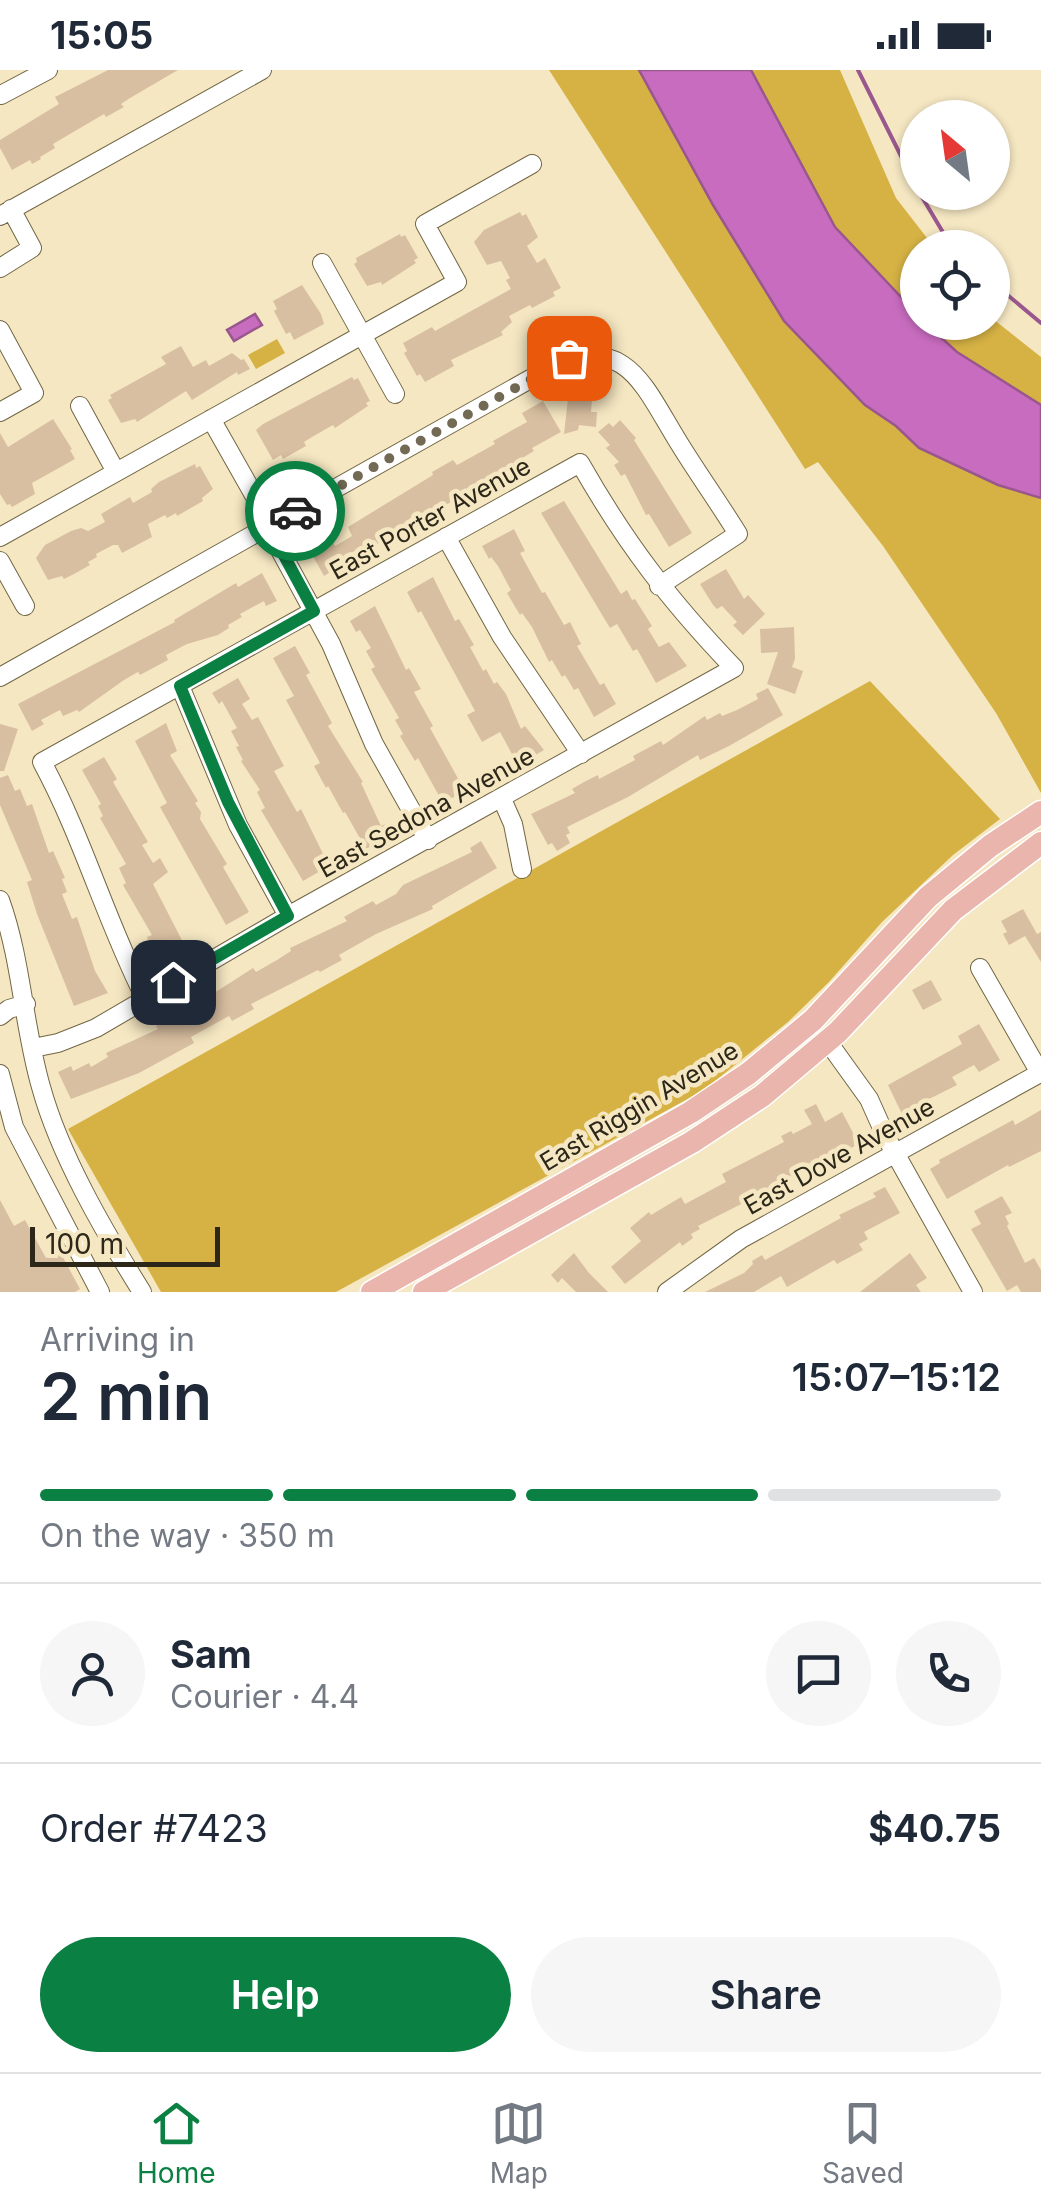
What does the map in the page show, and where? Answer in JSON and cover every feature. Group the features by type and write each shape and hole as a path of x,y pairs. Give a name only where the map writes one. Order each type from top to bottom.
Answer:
{"main road":[{"path":"424,1292 716,1128 774,1088 828,1042 942,920 984,883 1039,844 1032,818"},
{"name":"East Riggin Avenue","path":"372,1292 692,1112 750,1073 823,1010 928,897 1032,818"}],"street":[{"path":"1,95 48,70"},
{"path":"0,268 32,248 6,212 262,70"},
{"path":"0,537 457,282 426,224 532,164"},
{"path":"322,262 395,394"},
{"path":"0,330 34,393 0,412"},
{"path":"0,677 569,358 611,358 633,370 648,387 674,436 738,534 659,586"},
{"path":"80,406 116,472"},
{"path":"211,418 258,502"},
{"name":"East Porter Avenue","path":"144,998 118,943 70,815 42,762 580,463 612,520 659,586"},
{"path":"268,526 314,611 374,744 428,840"},
{"path":"446,537 502,637 581,754"},
{"path":"0,561 25,606"},
{"name":"East Sedona Avenue","path":"33,1048 96,1028 288,916 734,668 659,586"},
{"path":"0,662 75,634"},
{"path":"180,686 228,802 288,916"},
{"path":"502,800 513,824 522,869"},
{"path":"0,900 48,1110 142,1292"},
{"path":"980,968 1040,1073"},
{"path":"0,1016 26,1004"},
{"path":"828,1042 859,1082 973,1292"},
{"name":"East Dove Avenue","path":"667,1292 716,1254 1040,1073"},
{"path":"1,1080 14,1127 100,1292"},
{"path":"55,1210 87,1192"}],"shaded area":[{"path":"549,70 840,70 900,210 905,210 921,230 900,230 900,340 1010,340 1010,332 1041,357 1041,793 996,713 883,546 818,462 805,469"},
{"path":"639,70 751,70 835,227 900,296 900,340 944,340 1041,405 1041,498 998,485 919,448 865,405 784,321 713,205"},
{"path":"255,314 262,325 234,341 227,330"},
{"path":"277,339 285,353 256,369 248,355"},
{"path":"870,681 1000,819 953,855 882,922 788,1022 704,1090 336,1292 161,1292 68,1129"}],"building":[{"path":"108,70 178,70 121,104 124,107 106,117 104,114 53,144 55,148 41,159 12,170 0,140 59,104 55,97"},
{"path":"520,212 522,216 526,214 538,237 527,246 537,263 545,258 561,288 553,292 555,296 509,316 512,322 501,332 503,335 451,360 454,366 425,382 404,353 407,351 403,343 432,327 435,331 511,289 501,261 487,265 474,242 484,230"},
{"path":"400,234 405,235 418,258 416,263 382,285 381,282 367,286 354,264 356,258"},
{"path":"302,285 324,324 294,340 290,332 286,334 273,301"},
{"path":"181,346 193,367 206,360 209,366 232,353 244,359 250,369 238,375 237,372 192,400 186,391 137,422 135,419 121,423 108,400 110,395 166,364 161,357"},
{"path":"352,377 358,378 370,401 368,406 304,442 306,446 273,460 256,430"},
{"path":"568,398 592,400 591,412 597,412 596,427 579,425 578,430 564,434"},
{"path":"543,401 561,432 532,448 534,451 514,463 516,466 396,528 399,532 372,547 370,543 347,555 324,576 306,544 327,532 335,546 352,536 348,527 453,460 457,465 495,444 493,441 527,422 522,413"},
{"path":"53,419 75,459 32,483 35,494 12,507 7,505 0,494 0,433 8,447"},
{"path":"620,420 636,438 692,533 669,547 649,514 646,515 625,474 621,476 614,465 619,462 598,432"},
{"path":"195,464 213,489 203,501 177,516 165,515 148,524 152,537 122,553 118,545 113,545 74,574 48,580 36,558 45,545 71,531 88,531 105,522 101,514 130,497 133,503 152,492 159,482"},
{"path":"564,501 621,594 627,590 635,599 652,626 648,629 659,647 669,642 687,666 656,683 617,624 610,628 541,513"},
{"path":"514,529 525,551 520,553 542,593 545,592 564,625 570,622 581,644 577,646 616,704 594,717 578,688 574,690 552,660 549,662 532,627 507,593 511,590 498,566 482,546"},
{"path":"726,569 744,599 748,595 765,614 743,635 733,625 737,622 722,606 717,609 713,605 700,584"},
{"path":"262,573 277,601 266,606 264,601 240,614 242,617 218,635 187,644 166,655 168,660 124,680 79,712 63,716 60,710 41,720 44,724 32,731 18,704 175,622 236,583 238,587"},
{"path":"433,577 455,621 459,619 474,645 470,647 483,671 486,669 494,684 497,682 506,694 521,729 525,726 544,750 518,765 500,732 482,742 467,715 475,711 407,592"},
{"path":"375,606 406,670 409,668 421,689 414,692 465,791 443,803 418,758 415,761 400,736 403,734 395,720 399,718 371,669 375,667 366,651 371,648 350,621"},
{"path":"794,627 792,667 803,671 795,694 767,684 778,652 761,653 760,629"},
{"path":"295,646 332,723 328,726 363,782 381,826 385,824 392,835 366,849 314,766 320,763 286,700 294,696 273,658"},
{"path":"238,678 250,699 242,704 252,720 258,717 284,766 274,771 297,812 301,809 329,866 303,881 261,810 265,808 257,792 260,790 241,761 231,731 237,728 222,701 219,704 212,693"},
{"path":"768,688 783,715 700,760 698,755 628,797 567,827 570,843 557,851 552,843 548,845 531,814 575,793 572,789 584,782 598,775 599,779 635,760 633,756 661,741 663,745 705,716 707,720 720,713 722,716 758,699 756,694"},
{"path":"166,723 177,751 170,755 198,801 195,803 201,812 200,819 249,912 226,925 160,807 167,803 135,741"},
{"path":"0,724 18,729 4,771 0,771"},
{"path":"104,757 117,779 113,782 148,842 142,845 153,863 160,858 168,872 153,884 187,950 161,964 147,937 152,935 123,885 126,883 119,868 126,864 100,818 101,804 82,770"},
{"path":"8,775 27,806 32,804 49,853 53,851 65,878 62,879 67,892 62,894 72,919 77,917 95,971 108,993 74,1006 37,914 27,882 32,880 0,805 0,778"},
{"path":"481,841 497,868 432,906 433,909 376,934 339,955 342,960 251,1004 254,1009 232,1021 229,1016 191,1037 194,1043 139,1073 71,1099 58,1072 71,1066 73,1071 89,1063 91,1067 108,1057 106,1053 158,1029 156,1026 192,1001 194,1006 253,968 256,972 291,951 290,948 347,921 344,917 356,910 373,901 376,905 396,894 403,885 472,852 470,848"},
{"path":"1023,909 1037,934 1041,932 1041,962 1025,936 1009,945 1003,934 1007,932 1001,921"},
{"path":"931,980 942,1000 923,1010 912,990"},
{"path":"979,1024 1000,1060 979,1072 974,1065 952,1077 957,1085 921,1103 923,1108 902,1114 888,1085 962,1044 958,1036"},
{"path":"816,1104 825,1122 842,1112 859,1144 847,1150 845,1145 811,1167 809,1163 775,1187 698,1226 700,1229 691,1234 693,1238 682,1246 680,1242 625,1284 611,1267 641,1241 630,1228 649,1212 651,1215 681,1197 685,1204 726,1182 722,1174 784,1142 781,1136 812,1124 804,1110"},
{"path":"1041,1110 1041,1151 947,1199 930,1169 939,1160 1013,1120 1015,1125"},
{"path":"885,1187 900,1213 864,1232 868,1239 859,1244 863,1250 837,1264 834,1260 787,1287 781,1276 754,1292 705,1292 744,1273 762,1255 765,1260 841,1218 839,1215 876,1197 873,1193"},
{"path":"1002,1196 1012,1213 1005,1216 1007,1226 1025,1263 1034,1258 1041,1270 1041,1292 1021,1292 1017,1285 1007,1291 971,1229 981,1224 974,1211"},
{"path":"0,1200 14,1226 25,1220 46,1258 59,1250 80,1289 0,1292"},
{"path":"574,1253 608,1292 576,1292 562,1278 558,1283 551,1275"},
{"path":"910,1253 927,1278 916,1285 921,1292 860,1292"}],"waterway":[{"path":"858,70 900,154"},
{"path":"930,210 942,230"},
{"path":"1010,297 1041,323"}],"way so far":[{"path":"295,511 569,358"}],"route":[{"path":"173,982 288,916 238,825 180,686 314,611 268,526 295,511"}]}
